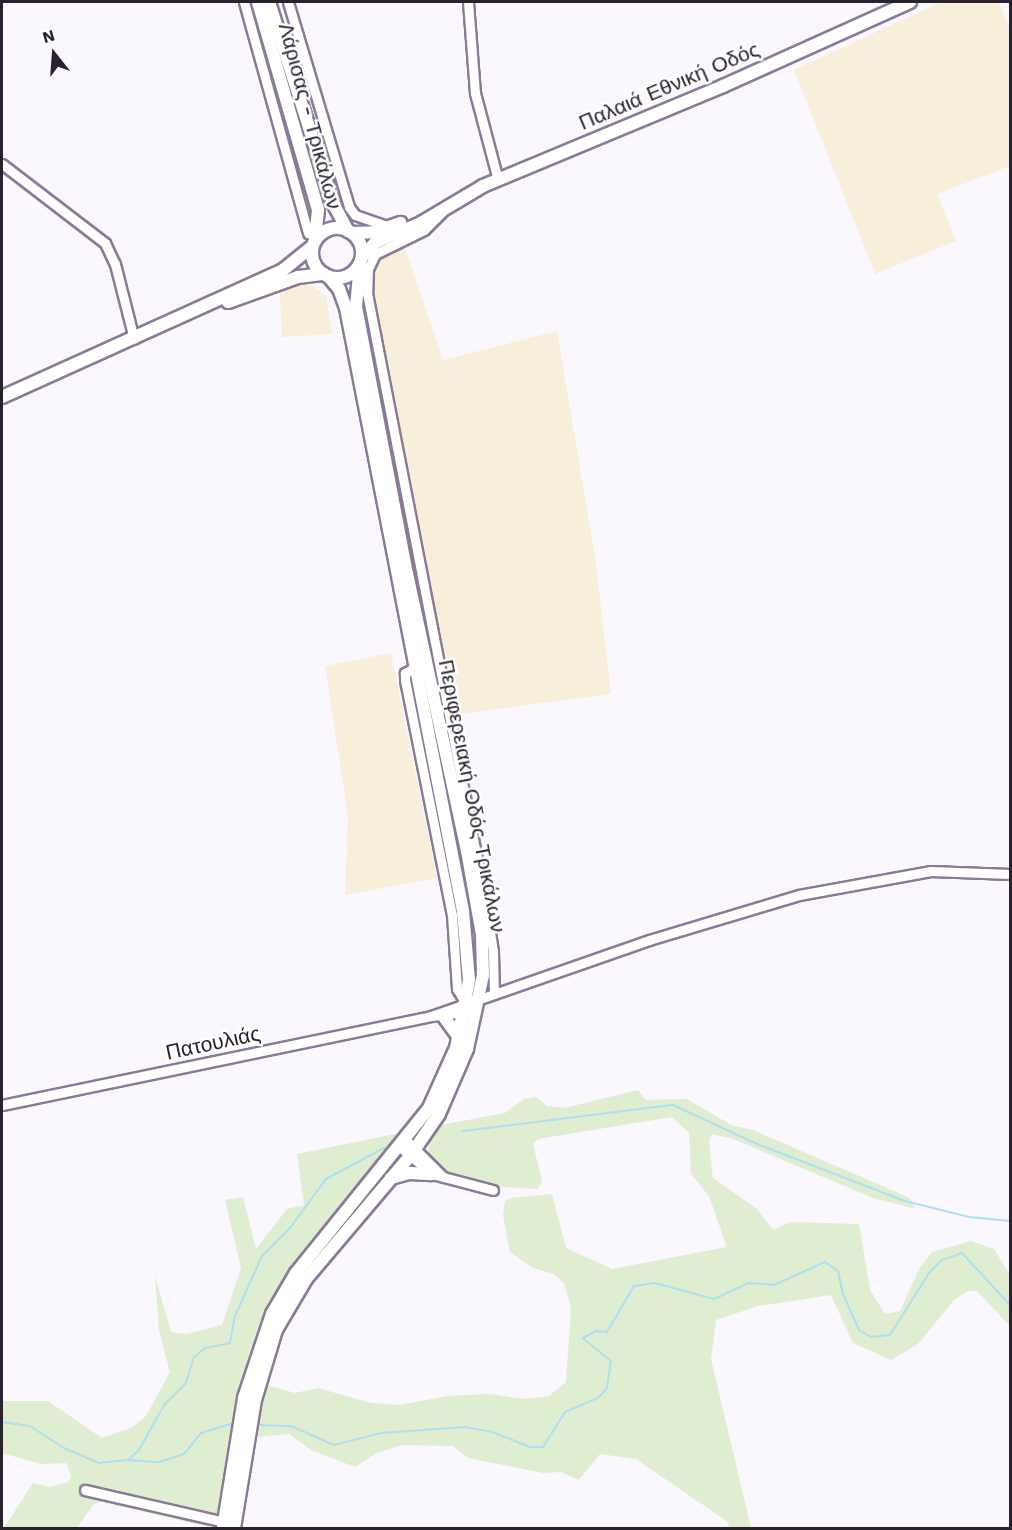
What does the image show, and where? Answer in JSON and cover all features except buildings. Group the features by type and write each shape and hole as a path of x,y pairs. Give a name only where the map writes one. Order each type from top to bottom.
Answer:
{"main road":[{"name":"Λάρισας - Τρικάλων","path":"258,2 318,210 312,240"},
{"name":"Λάρισας - Τρικάλων","path":"269,2 333,203 350,232"},
{"name":"Παλαιά Εθνική Οδός","path":"350,232 389,227 444,207 498,180 723,86 910,2"},
{"name":"Παλαιά Εθνική Οδός","path":"361,260 376,242 421,223 444,207"},
{"path":"2,397 196,312 294,264 312,240 333,229 350,232 360,244 361,260 350,274 298,277 196,312"},
{"path":"312,240 314,262 326,275"},
{"name":"Περιφερειακή Οδός Τρικάλων","path":"227,1526 244,1398 272,1314 302,1265 408,1148 453,1087 472,1006 482,935 388,435 355,296 361,260"},
{"name":"Περιφερειακή Οδός Τρικάλων","path":"227,1526 255,1400 276,1330 306,1279 390,1179 435,1097 472,1006 469,943 346,308 339,289 326,275"},
{"path":"437,1016 459,1038"},
{"path":"390,1179 404,1174 438,1175"}],"street":[{"path":"244,2 312,240"},
{"path":"288,2 349,207 356,215 389,227"},
{"path":"468,2 474,87 498,180"},
{"path":"2,164 105,243 115,264 134,339"},
{"path":"388,435 370,312 368,268 379,251 430,226 444,207"},
{"path":"427,639 488,921 494,994"},
{"name":"Πατουλιάς","path":"2,1105 437,1016 472,1006 494,994 660,937 799,895 931,871 1011,874"},
{"path":"408,1148 438,1175 493,1190"},
{"path":"85,1490 227,1526"}],"shaded area":[{"path":"941,2 999,2 1010,30 1010,166 937,194 956,241 875,274 794,70"},
{"path":"403,242 443,360 557,331 595,557 611,694 451,715 388,395 370,281 376,256"},
{"path":"306,282 326,295 332,334 282,337 280,292"},
{"path":"391,653 437,878 345,895 348,816 325,666"}],"green space":[{"path":"638,1090 646,1100 687,1099 731,1125 753,1130 910,1198 916,1209 873,1198 733,1139 712,1134 709,1141 713,1178 756,1208 773,1230 790,1222 859,1224 870,1290 885,1314 900,1311 919,1269 932,1252 971,1241 994,1249 1010,1275 1010,1326 977,1291 968,1291 954,1300 918,1344 891,1360 853,1343 831,1295 758,1306 716,1320 711,1359 751,1528 729,1528 728,1522 636,1459 600,1454 579,1480 561,1472 544,1473 468,1458 453,1446 401,1445 377,1453 355,1467 311,1450 289,1434 255,1437 263,1384 295,1393 318,1388 371,1403 400,1405 448,1396 489,1394 525,1399 549,1396 566,1382 571,1308 564,1283 554,1274 533,1268 510,1252 503,1215 505,1201 511,1198 552,1194 566,1248 612,1269 727,1247 709,1196 691,1174 689,1133 672,1117 538,1139 533,1144 542,1181 538,1189 474,1185 448,1174 433,1161 428,1150 431,1137 441,1125 505,1113 524,1099 536,1097 547,1106 564,1108"},
{"path":"405,1132 308,1248 261,1324 239,1394 219,1514 209,1527 102,1502 94,1504 77,1528 4,1528 33,1483 49,1487 69,1482 71,1475 66,1463 41,1464 2,1453 2,1401 48,1401 102,1438 133,1427 146,1416 170,1372 159,1330 155,1276 171,1332 187,1334 222,1325 241,1268 225,1200 243,1197 256,1249 287,1209 304,1205 297,1154"}],"waterway":[{"path":"463,1131 673,1105 757,1144 905,1201 969,1217 1010,1221"},
{"path":"2,1422 30,1426 64,1448 99,1463 128,1460 139,1450 164,1405 186,1383 194,1357 205,1348 230,1343 235,1316 262,1256 290,1228 326,1179 384,1148"},
{"path":"257,1425 291,1426 334,1445 381,1433 465,1427 492,1432 530,1447 543,1447 565,1412 598,1398 607,1388 611,1361 583,1338 596,1331 607,1332 634,1286 655,1283 714,1299 748,1283 774,1285 825,1262 838,1271 843,1294 859,1330 871,1337 890,1335 929,1273 942,1260 962,1253 1010,1305"},
{"path":"128,1460 159,1462 184,1454 201,1433 233,1423"}]}
